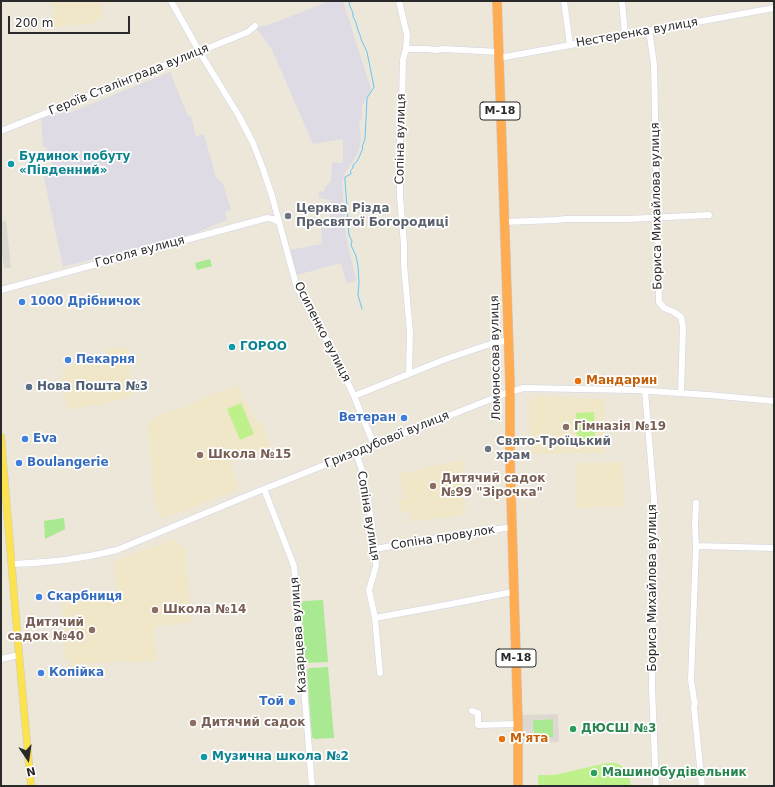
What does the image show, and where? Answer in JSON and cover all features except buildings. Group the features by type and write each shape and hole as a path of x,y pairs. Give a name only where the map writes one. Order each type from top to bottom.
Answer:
{"highway":[{"name":"Ломоносова вулиця","path":"497,1 508,341 518,724 518,786"}],"main road":[{"path":"1,437 18,655 31,786"}],"street":[{"name":"Осипенко вулиця","path":"171,1 199,51 239,116 253,143 279,222 297,288 340,366 374,445"},
{"name":"Сопіна вулиця","path":"400,1 407,35 406,49 403,60 400,121 400,196 410,333 409,374"},
{"path":"564,1 570,45"},
{"path":"622,1 625,35"},
{"name":"Нестеренка вулиця","path":"406,49 444,49 499,55 570,45 774,8"},
{"name":"Героїв Сталінграда вулиця","path":"1,131 248,32 255,26"},
{"name":"Бориса Михайлова вулиця","path":"649,30 654,64 659,302 664,308 681,317 683,327 681,393"},
{"path":"504,222 566,219 629,219 709,215"},
{"name":"Гоголя вулиця","path":"1,290 267,218 279,222"},
{"path":"354,396 446,359 496,342 508,341"},
{"name":"Гризодубової вулиця","path":"12,564 69,560 117,550 374,445 509,392 524,388 645,391 774,401"},
{"name":"Бориса Михайлова вулиця","path":"645,391 654,498 652,688 656,786"},
{"name":"Сопіна вулиця","path":"356,453 363,473 375,549 376,566 369,590 375,618 380,673"},
{"name":"Казарцева вулиця","path":"264,489 294,566 312,786"},
{"path":"696,503 696,547 691,680 695,703 694,707 702,786"},
{"name":"Сопіна провулок","path":"375,549 512,527"},
{"path":"696,547 734,546 774,548"},
{"path":"375,618 514,592"},
{"path":"1,659 18,655"},
{"path":"472,711 478,713 478,726 518,724"}],"shaded area":[{"path":"52,1 99,1 104,18 90,24 54,27"},
{"path":"327,1 343,1 371,89 362,106 362,118 359,121 361,139 359,149 345,173 342,182 346,237 356,280 347,284 341,263 297,275 290,250 322,244 321,228 330,228 330,200 319,198 319,191 324,192 325,187 331,181 332,162 343,163 343,139 313,144 272,50 256,28 266,26"},
{"path":"170,72 188,116 191,116 196,136 204,134 216,177 223,184 231,210 225,212 227,220 196,233 63,267 43,173 53,167 46,147 43,147 41,119 65,112 69,113"},
{"path":"6,219 11,268 4,268 1,246 1,221 5,221"},
{"path":"109,348 128,348 133,396 102,404 68,409 61,390 63,369 75,364 104,357"},
{"name":"Школа №15","path":"237,385 258,423 262,422 271,447 229,463 239,489 162,519 155,504 147,421"},
{"name":"Гімназія №19","path":"536,396 604,399 603,453 530,454 529,401"},
{"name":"Дитячий садок №99 \"Зірочка\"","path":"465,459 464,501 466,514 411,522 409,511 400,512 398,499 404,498 399,474"},
{"path":"622,462 625,506 577,508 576,463"},
{"name":"Школа №14","path":"173,539 185,549 192,622 154,627 157,661 127,663 122,661 88,664 87,662 81,663 81,666 71,667 70,659 65,659 62,602 117,598 114,562"},
{"path":"558,714 559,742 522,743 521,715","holes":["553,719 553,737 534,737 533,720"]}],"green space":[{"path":"210,259 212,266 197,270 195,263"},
{"path":"241,403 254,434 240,440 227,409"},
{"path":"594,412 595,443 577,444 576,413"},
{"path":"64,518 65,529 45,539 44,521"},
{"path":"323,600 328,662 308,663 305,661 301,604 303,601"},
{"path":"328,667 334,738 314,739 312,737 307,671 309,668"},
{"path":"553,719 554,737 533,737 533,720"},
{"name":"Машинобудівельник","path":"607,763 616,763 621,765 629,776 631,786 538,786 538,775 554,775"}],"waterway":[{"path":"350,1 349,4 353,17 367,52 374,87 367,98 365,139 363,148 358,159 353,165 351,174 345,177 349,235 352,241 351,245 356,256 358,266 358,295 362,309"}],"place":[{"name":"Будинок побуту «Південний»","path":"11,164"},
{"name":"Церква Різда Пресвятої Богородиці","path":"288,216"},
{"name":"1000 Дрібничок","path":"22,302"},
{"name":"ГОРОО","path":"232,347"},
{"name":"Пекарня","path":"68,360"},
{"name":"Мандарин","path":"578,381"},
{"name":"Нова Пошта №3","path":"29,387"},
{"name":"Ветеран","path":"404,418"},
{"name":"Гімназія №19","path":"566,427"},
{"name":"Eva","path":"25,439"},
{"name":"Свято-Троїцький храм","path":"488,449"},
{"name":"Школа №15","path":"200,455"},
{"name":"Boulangerie","path":"19,463"},
{"name":"Дитячий садок №99 \"Зірочка\"","path":"433,486"},
{"name":"Скарбниця","path":"39,597"},
{"name":"Школа №14","path":"155,610"},
{"name":"Дитячий садок №40","path":"92,630"},
{"name":"Копійка","path":"41,673"},
{"name":"Той","path":"292,702"},
{"name":"Дитячий садок","path":"193,723"},
{"name":"ДЮСШ №3","path":"573,729"},
{"name":"М'ята","path":"502,739"},
{"name":"Музична школа №2","path":"204,757"},
{"name":"Машинобудівельник","path":"594,773"}]}
